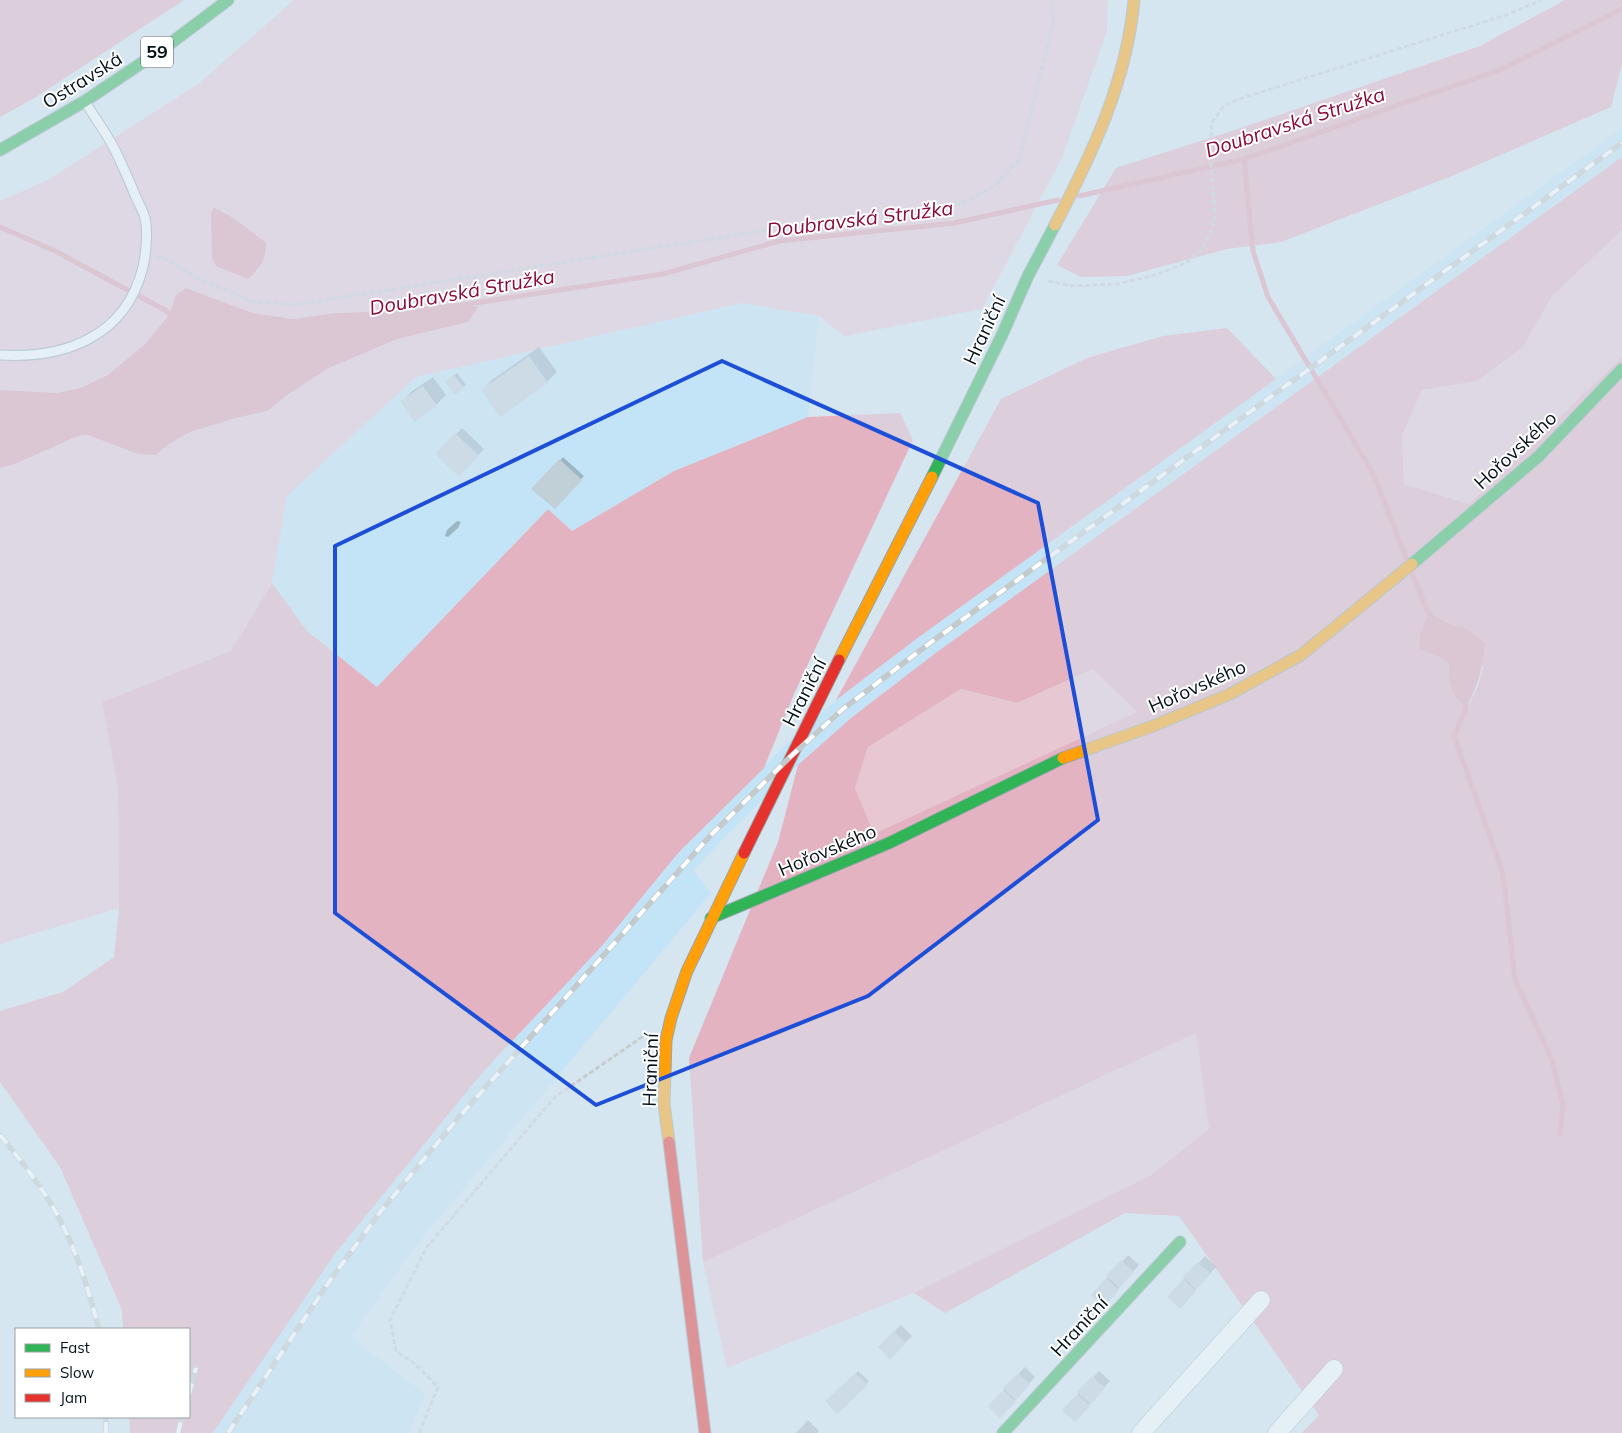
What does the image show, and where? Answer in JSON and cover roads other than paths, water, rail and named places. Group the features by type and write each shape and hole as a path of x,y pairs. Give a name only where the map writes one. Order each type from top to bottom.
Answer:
{"main road":[{"name":"Ostravská","path":"0,150 85,101 167,46 228,0"},
{"name":"Hraniční","path":"705,1433 664,1104 666,1040 671,1018 687,970 790,757 952,437 1002,336 1028,276 1078,180 1107,115 1128,42 1134,0"},
{"name":"Hořovského","path":"712,918 889,843 1057,760 1154,726 1230,694 1301,655 1441,541 1539,456 1622,369"},
{"name":"Hraniční","path":"1004,1433 1180,1242"}],"street":[{"path":"1141,1433 1261,1300"},
{"path":"1277,1433 1334,1370"}],"lane":[{"path":"0,355 23,357 56,352 87,341 110,326 127,307 139,282 146,255 145,219 115,149 85,101"}],"waterway":[{"name":"Doubravská Stružka","path":"1079,196 1244,159 1502,69 1622,9"},
{"path":"1244,159 1253,251 1268,297 1374,475 1406,558"},
{"name":"Doubravská Stružka","path":"462,305 663,274 779,241 954,223 1058,200"},
{"path":"0,227 53,250 165,310 174,319"},
{"path":"1413,575 1426,608 1435,622"},
{"path":"1466,704 1454,736 1503,873 1515,979 1552,1060 1563,1105 1560,1134"}],"railway":[{"path":"228,1433 331,1279 381,1211 459,1117 710,836 790,757 843,709 926,646 1622,143"},
{"path":"0,1135 40,1187 60,1220 78,1260 99,1328"},
{"path":"190,1390 196,1368"},
{"path":"106,1418 106,1433"},
{"path":"178,1433 182,1418"}]}
